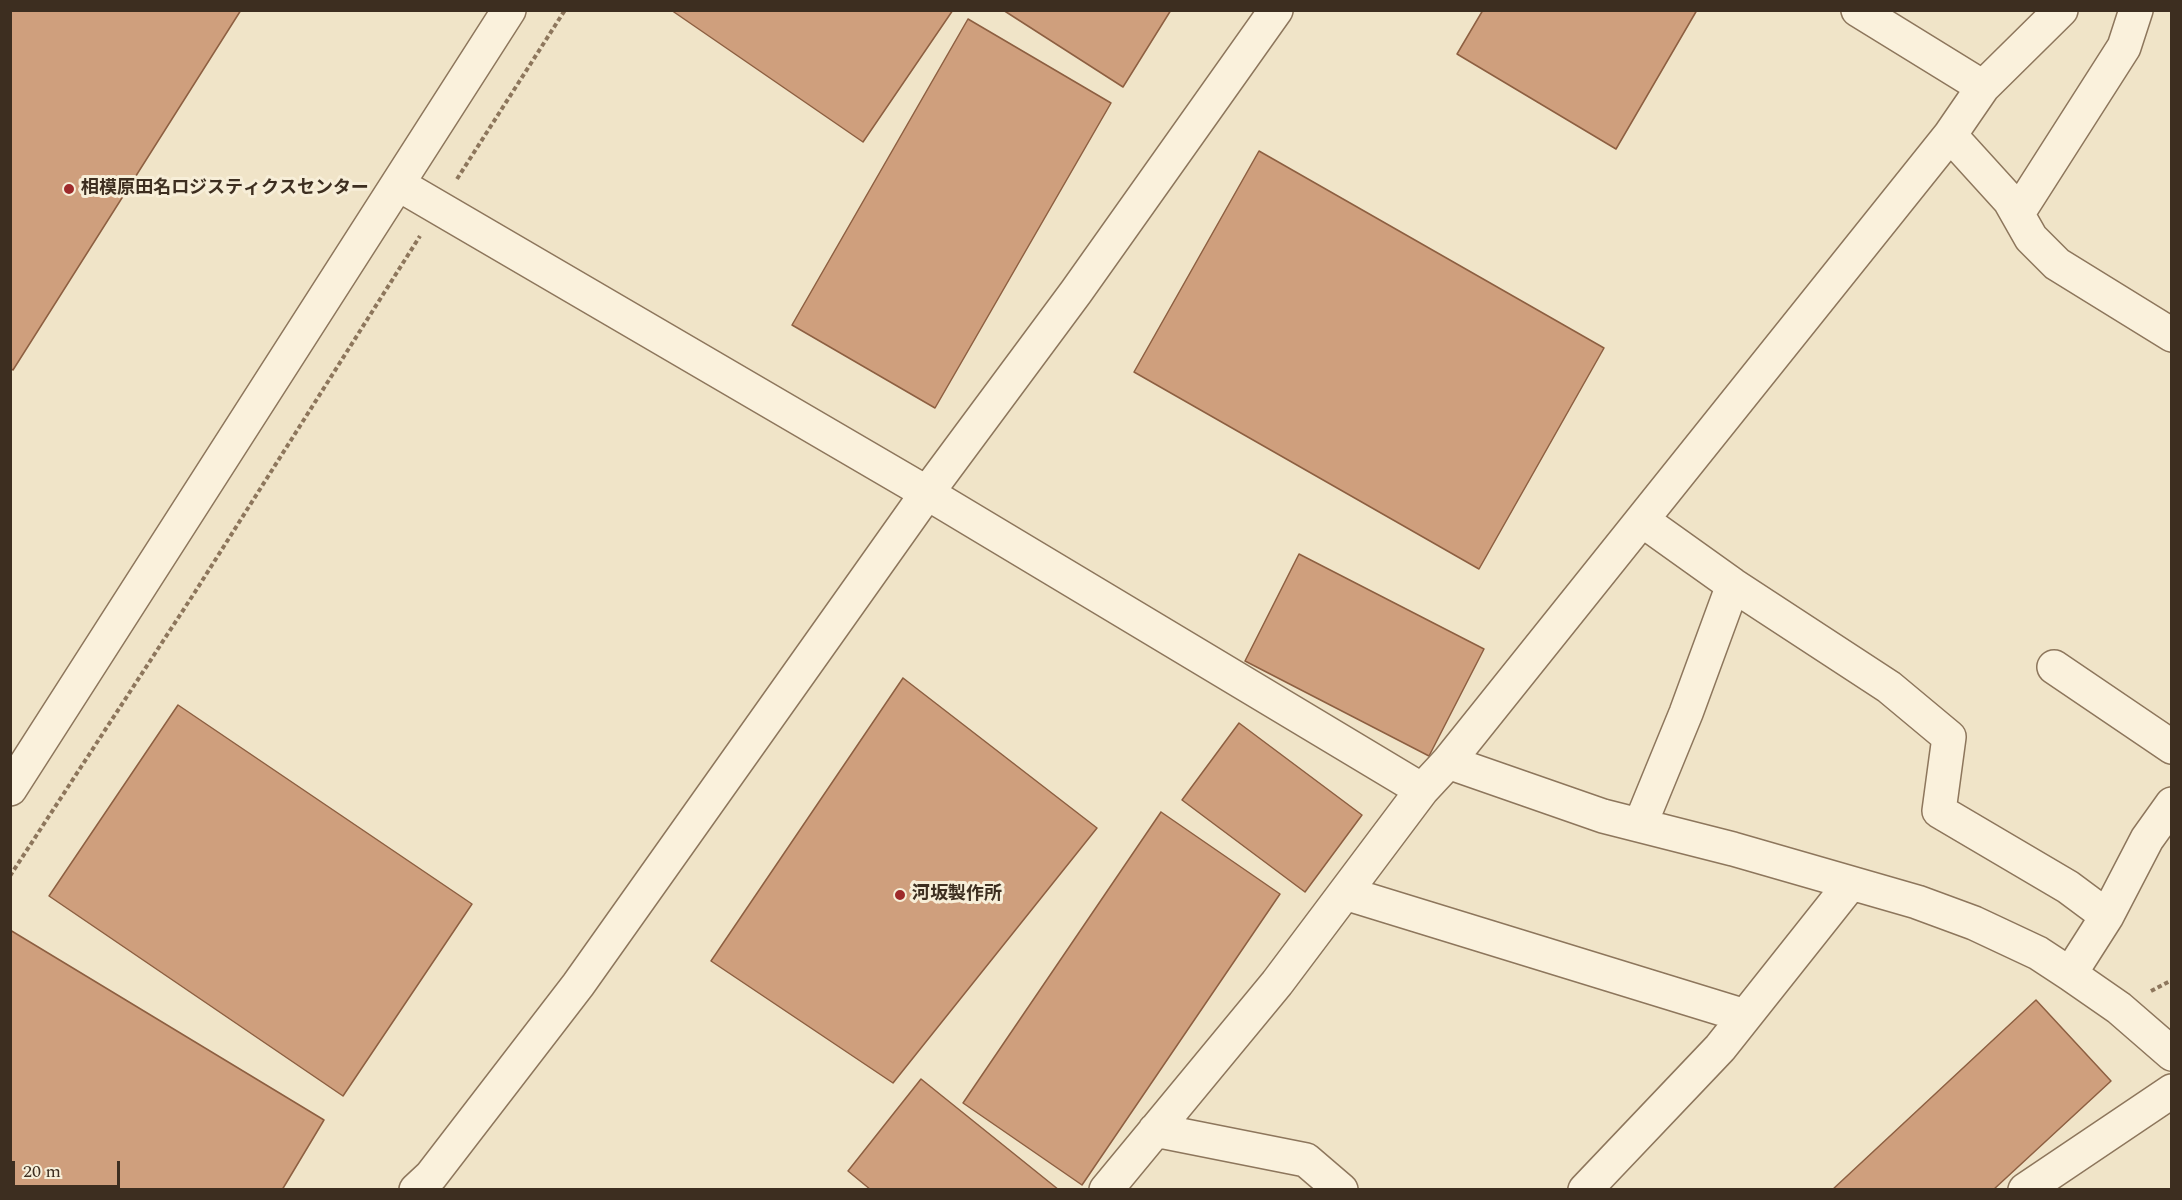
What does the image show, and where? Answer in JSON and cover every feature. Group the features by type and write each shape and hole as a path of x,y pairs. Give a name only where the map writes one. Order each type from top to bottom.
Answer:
{"street":[{"path":"10,789 509,10"},
{"path":"416,1190 430,1176 578,985 927,493 1076,292 1276,10"},
{"path":"1858,10 1983,87"},
{"path":"1106,1190 1277,983 1422,790 1448,762 1950,135 1983,87 2061,10"},
{"path":"2018,213 2124,47 2136,10"},
{"path":"1950,135 2018,213 2031,238 2057,264 2172,335"},
{"path":"398,184 927,493 1422,790"},
{"path":"1642,520 1733,585 1889,687 1949,736 1939,811 2068,887 2107,916"},
{"path":"1640,825 1686,712 1733,585"},
{"path":"2054,667 2172,747"},
{"path":"1448,762 1603,816 1851,883 1974,923 2037,953 2070,974 2119,1008 2172,1054"},
{"path":"2070,974 2107,916 2147,839 2172,804"},
{"path":"1585,1190 1720,1048 1851,883"},
{"path":"1345,893 1745,1016"},
{"path":"2025,1190 2172,1091"},
{"path":"1155,1130 1306,1160 1341,1190"}],"path":[{"path":"10,876 195,592 566,10"}],"building":[{"name":"相模原田名ロジスティクスセンター","path":"10,10 241,10 13,370 10,368"},
{"path":"671,10 953,10 863,142"},
{"path":"1003,10 1171,10 1123,87"},
{"path":"1483,10 1697,10 1616,149 1457,54"},
{"path":"968,19 1111,103 935,408 792,325"},
{"path":"1259,151 1604,348 1479,569 1134,372"},
{"path":"1299,554 1484,649 1429,756 1245,661"},
{"name":"河坂製作所","path":"903,678 1097,828 893,1083 711,961"},
{"path":"178,705 472,904 343,1096 49,896"},
{"path":"1239,723 1362,815 1305,892 1182,800"},
{"path":"1161,812 1280,894 1082,1185 963,1103"},
{"path":"10,930 324,1120 282,1190 10,1190"},
{"path":"2036,1000 2111,1081 1993,1190 1832,1190"},
{"path":"921,1079 1059,1190 871,1190 848,1171"}],"place":[{"name":"相模原田名ロジスティクスセンター","path":"69,189"},
{"name":"河坂製作所","path":"900,895"}]}
